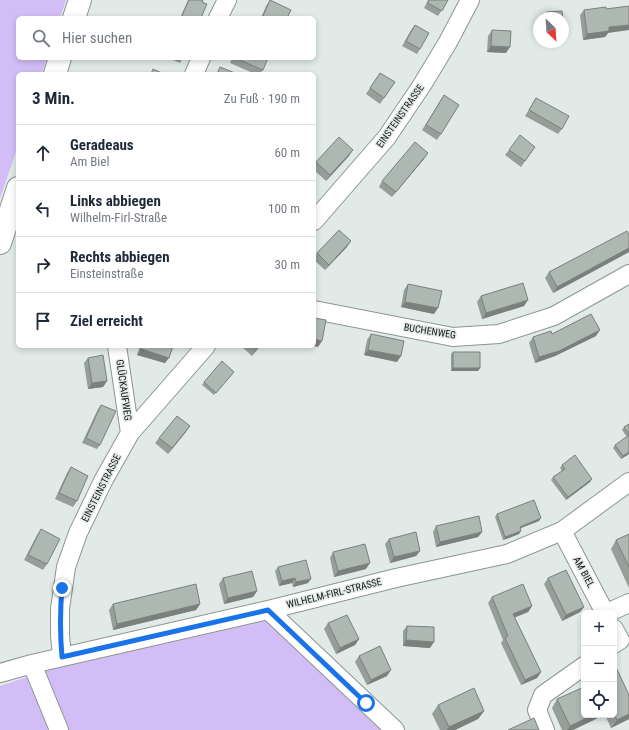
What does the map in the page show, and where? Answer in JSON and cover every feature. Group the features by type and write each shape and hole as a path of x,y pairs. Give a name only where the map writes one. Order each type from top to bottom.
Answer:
{"main road":[{"path":"75,16 80,0"},
{"path":"56,72 59,60"},
{"path":"0,243 16,194"}],"street":[{"path":"219,16 226,0"},
{"name":"EINSTEINSTRASSE","path":"316,219 387,137 422,85 448,42 470,0"},
{"path":"195,72 200,60"},
{"name":"BUCHENWEG","path":"316,310 453,337 499,334 554,316 629,274"},
{"name":"GLÜCKAUFWEG","path":"117,348 130,433"},
{"name":"EINSTEINSTRASSE","path":"62,657 60,609 62,588 66,567 78,533 103,481 130,433 204,348"},
{"name":"WILHELM-FIRL-STRASSE","path":"0,674 32,664 268,610 396,578 507,554 562,532 629,482"},
{"name":"AM BIEL","path":"562,532 604,610"},
{"name":"AM BIEL","path":"613,610 629,603"},
{"path":"268,610 395,730"},
{"path":"32,664 59,730"},
{"path":"545,730 537,710 543,695 581,668"}],"shaded area":[{"path":"0,0 66,0 61,16 16,16 16,60 46,60 43,72 16,72 16,152 0,198"},
{"path":"268,617 386,730 0,730 0,686 51,669 158,641"}],"building":[{"path":"189,0 203,0 202,2 207,4 202,16 182,16"},
{"path":"270,0 291,10 288,16 263,16"},
{"path":"429,0 448,0 442,11 428,3"},
{"path":"629,6 629,25 609,27 609,31 587,34 584,10"},
{"path":"415,25 429,33 420,49 406,41"},
{"path":"492,30 511,31 510,47 491,46"},
{"path":"240,60 267,60 263,70"},
{"path":"220,67 232,72 218,72"},
{"path":"153,69 160,72 152,72"},
{"path":"380,73 395,82 384,98 370,88"},
{"path":"444,95 459,105 441,134 426,125"},
{"path":"536,98 569,116 562,129 529,110"},
{"path":"520,135 535,147 525,161 509,150"},
{"path":"339,137 353,150 330,175 316,162"},
{"path":"415,142 428,153 396,192 382,181"},
{"path":"339,230 351,241 329,265 317,253"},
{"path":"627,231 629,235 629,248 557,287 549,272"},
{"path":"523,283 528,300 486,313 481,296"},
{"path":"408,284 442,291 438,308 405,302"},
{"path":"591,314 600,330 559,351 539,357 533,337 551,331 552,334"},
{"path":"316,318 326,320 322,341 316,340"},
{"path":"371,334 404,341 401,356 368,350"},
{"path":"141,348 172,348 169,358"},
{"path":"453,352 480,352 480,368 453,368"},
{"path":"103,355 107,381 92,383 88,358"},
{"path":"222,361 234,372 216,393 204,382"},
{"path":"101,405 116,411 100,445 86,438"},
{"path":"177,416 190,426 172,448 159,438"},
{"path":"629,424 629,434 624,427"},
{"path":"629,435 629,452 623,456 615,445"},
{"path":"575,455 592,479 568,497 553,477 565,469 562,465"},
{"path":"71,467 88,476 77,501 59,493"},
{"path":"534,500 541,518 520,527 521,531 505,537 497,514"},
{"path":"479,516 482,532 440,542 436,526"},
{"path":"41,529 60,539 47,564 28,555"},
{"path":"416,532 420,551 394,557 389,539"},
{"path":"629,534 629,567 616,540"},
{"path":"365,544 370,563 338,571 333,552"},
{"path":"306,560 311,579 296,582 295,578 282,581 278,567"},
{"path":"566,570 584,607 566,615 548,578"},
{"path":"252,571 257,591 228,598 223,578"},
{"path":"196,584 200,604 117,624 113,604"},
{"path":"523,584 532,606 513,614 541,672 525,680 505,638 508,636 492,597"},
{"path":"347,615 359,639 340,648 328,623"},
{"path":"407,626 434,627 434,642 406,640"},
{"path":"380,646 391,670 371,680 359,656"},
{"path":"617,669 629,695 629,714 617,720"},
{"path":"474,688 484,711 449,727 438,705"},
{"path":"581,688 581,718 587,718 570,726 557,699"},
{"path":"534,718 539,730 508,730"}],"route":[{"path":"62,588 60,635 62,657 268,610 366,703"}]}
